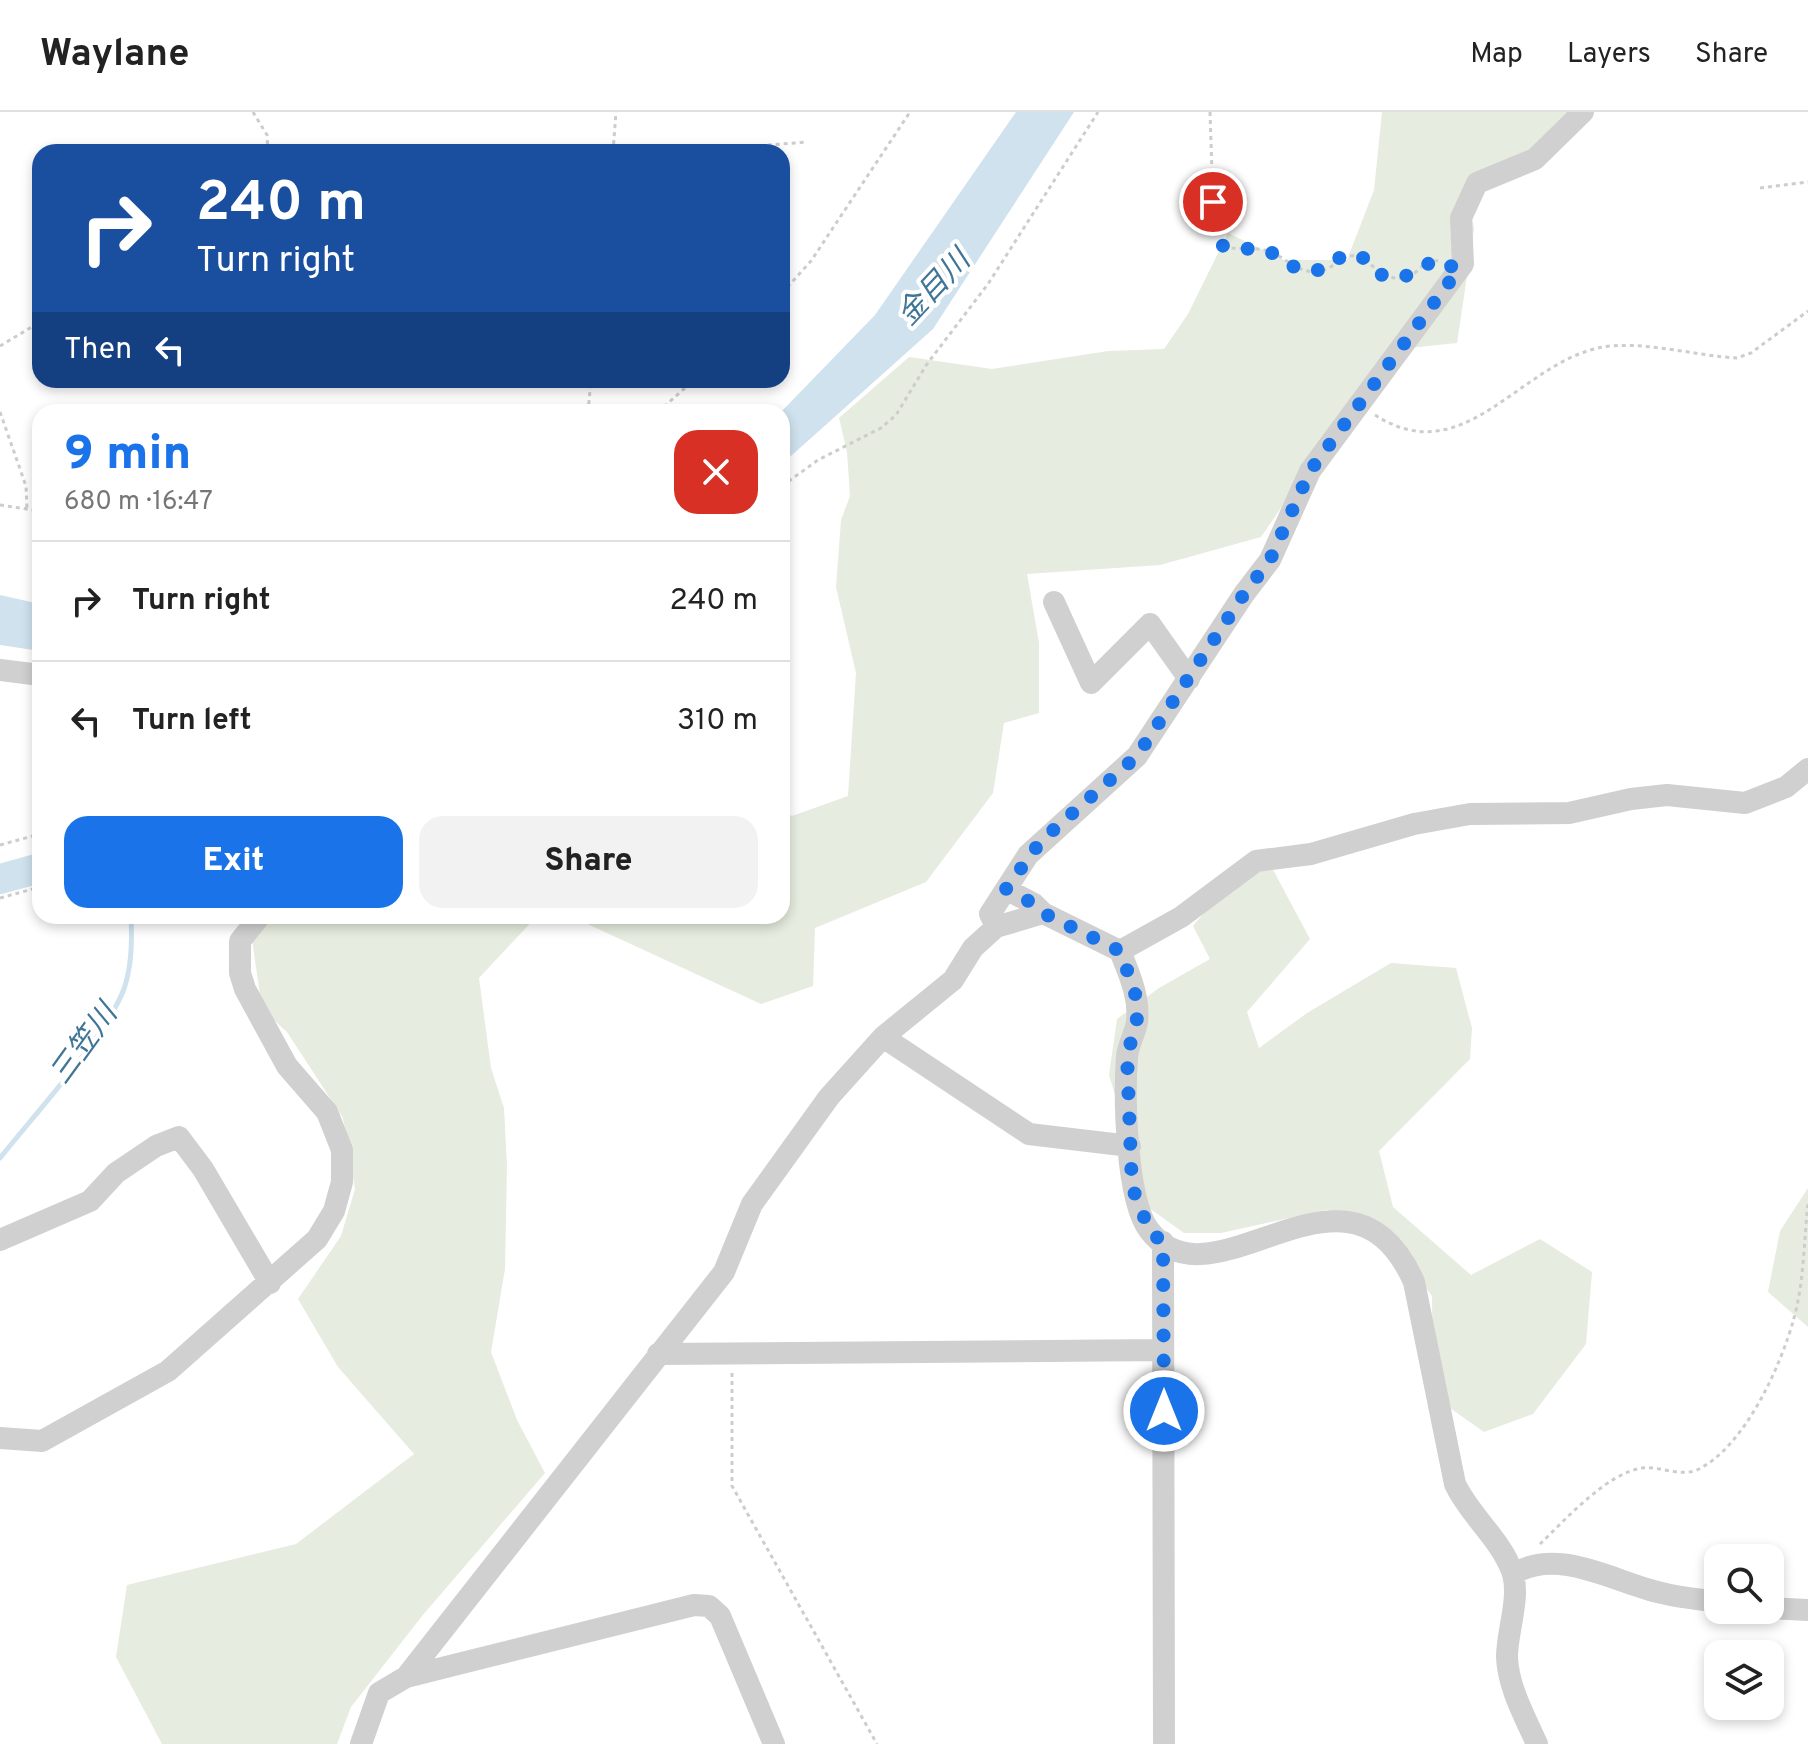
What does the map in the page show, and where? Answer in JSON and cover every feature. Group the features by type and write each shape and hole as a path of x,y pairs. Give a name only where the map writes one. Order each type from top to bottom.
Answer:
{"street":[{"path":"996,927 990,914 1041,841 1137,756 1270,560 1310,471 1463,264 1461,218 1477,183 1535,159 1583,112"},
{"path":"1054,602 1091,683 1150,624 1189,679"},
{"path":"0,670 32,674"},
{"path":"1120,951 1181,917 1256,861 1311,854 1414,824 1470,814 1569,813 1631,799 1667,795 1745,803 1786,787 1808,769"},
{"path":"1006,889 1034,904 1043,913 1120,951 1135,992 1137,1022 1127,1055 1132,1187 1139,1211 1150,1232 1174,1249 1193,1253 1220,1252 1309,1222 1344,1220 1369,1228 1387,1239 1402,1255 1414,1282 1455,1484 1464,1502 1520,1569"},
{"path":"406,1677 724,1272 752,1204 829,1097 883,1037 953,980 973,948 996,927 1043,913"},
{"path":"0,1438 42,1441 168,1371 317,1239 334,1211 342,1182 342,1150 327,1112 287,1066 245,989 240,973 240,941 254,924"},
{"path":"883,1037 1029,1134 1130,1146"},
{"path":"0,1240 90,1201 116,1173 156,1146 179,1137 203,1169 270,1283"},
{"path":"1163,1242 1164,1744"},
{"path":"658,1354 1163,1350"},
{"path":"1520,1569 1589,1569 1661,1593 1704,1600"},
{"path":"1520,1569 1514,1592 1507,1660 1513,1688 1537,1744"},
{"path":"361,1744 379,1693 406,1677 694,1605 709,1606 727,1630 774,1744"},
{"path":"1784,1609 1808,1610"}],"path":[{"path":"253,112 267,135 268,144"},
{"path":"614,144 616,112"},
{"path":"790,284 811,261 910,112"},
{"path":"790,480 818,460 881,428 896,415 927,364 988,284 1098,112"},
{"path":"1210,112 1213,202 1223,246 1269,251 1303,270 1322,271 1342,256 1353,255 1361,256 1387,277 1407,276 1434,260 1459,269"},
{"path":"782,144 807,142"},
{"path":"1760,188 1808,182"},
{"path":"1358,404 1406,431 1454,428 1492,412 1530,379 1564,360 1599,348 1623,346 1737,358 1751,353 1808,311"},
{"path":"0,346 32,327"},
{"path":"667,404 685,388"},
{"path":"0,412 26,486 27,509"},
{"path":"0,505 32,510"},
{"path":"0,845 32,836"},
{"path":"0,898 32,889"},
{"path":"1520,1569 1539,1546 1600,1490 1641,1468 1695,1471 1715,1458 1748,1419 1769,1384 1794,1320 1808,1203"},
{"path":"732,1353 732,1486 877,1744"}],"shaded area":[{"path":"1382,112 1577,112 1539,169 1466,181 1474,229 1457,343 1390,350 1261,537 1160,565 1027,574 1039,643 1039,713 1004,723 993,793 926,882 815,928 813,986 761,1004 587,924 790,924 790,815 848,796 856,673 836,587 841,520 850,496 847,452 839,418 909,357 992,369 1108,351 1164,349 1188,314 1228,233 1284,260 1347,260 1374,190"},
{"path":"1271,866 1310,939 1247,1012 1259,1048 1307,1013 1391,963 1456,968 1472,1028 1470,1059 1379,1151 1393,1207 1471,1275 1540,1239 1592,1272 1586,1344 1533,1414 1484,1432 1433,1396 1432,1296 1374,1219 1326,1210 1221,1233 1184,1233 1149,1208 1109,1075 1117,1019 1159,988 1210,959 1193,926 1241,869"},
{"path":"262,924 530,924 479,978 491,1068 504,1108 507,1165 505,1269 491,1352 517,1420 545,1473 422,1616 351,1707 337,1744 162,1744 116,1657 127,1585 296,1544 414,1454 338,1367 298,1299 341,1236 355,1189 343,1118 287,1032 262,1009 252,939"},
{"path":"1808,1188 1808,1327 1768,1292 1780,1231"}],"water":[{"name":"金目川","path":"1016,112 1074,112 933,329 790,457 789,404 875,315"},
{"path":"0,595 32,602 32,650 0,645"}],"waterway":[{"path":"0,879 32,870"},
{"name":"三笠川","path":"0,1158 86,1052 115,1009 129,971 131,924"}],"route":[{"path":"1164,1411 1163,1242 1150,1232 1139,1211 1132,1187 1127,1055 1137,1022 1135,992 1120,951 1043,913 1034,904 1006,889 1041,841 1137,756 1162,722 1244,594 1270,560 1310,471 1459,269 1434,260 1413,274 1387,277 1371,268 1361,256 1353,255 1342,256 1322,271 1303,270 1269,251 1223,246 1213,202"}]}
